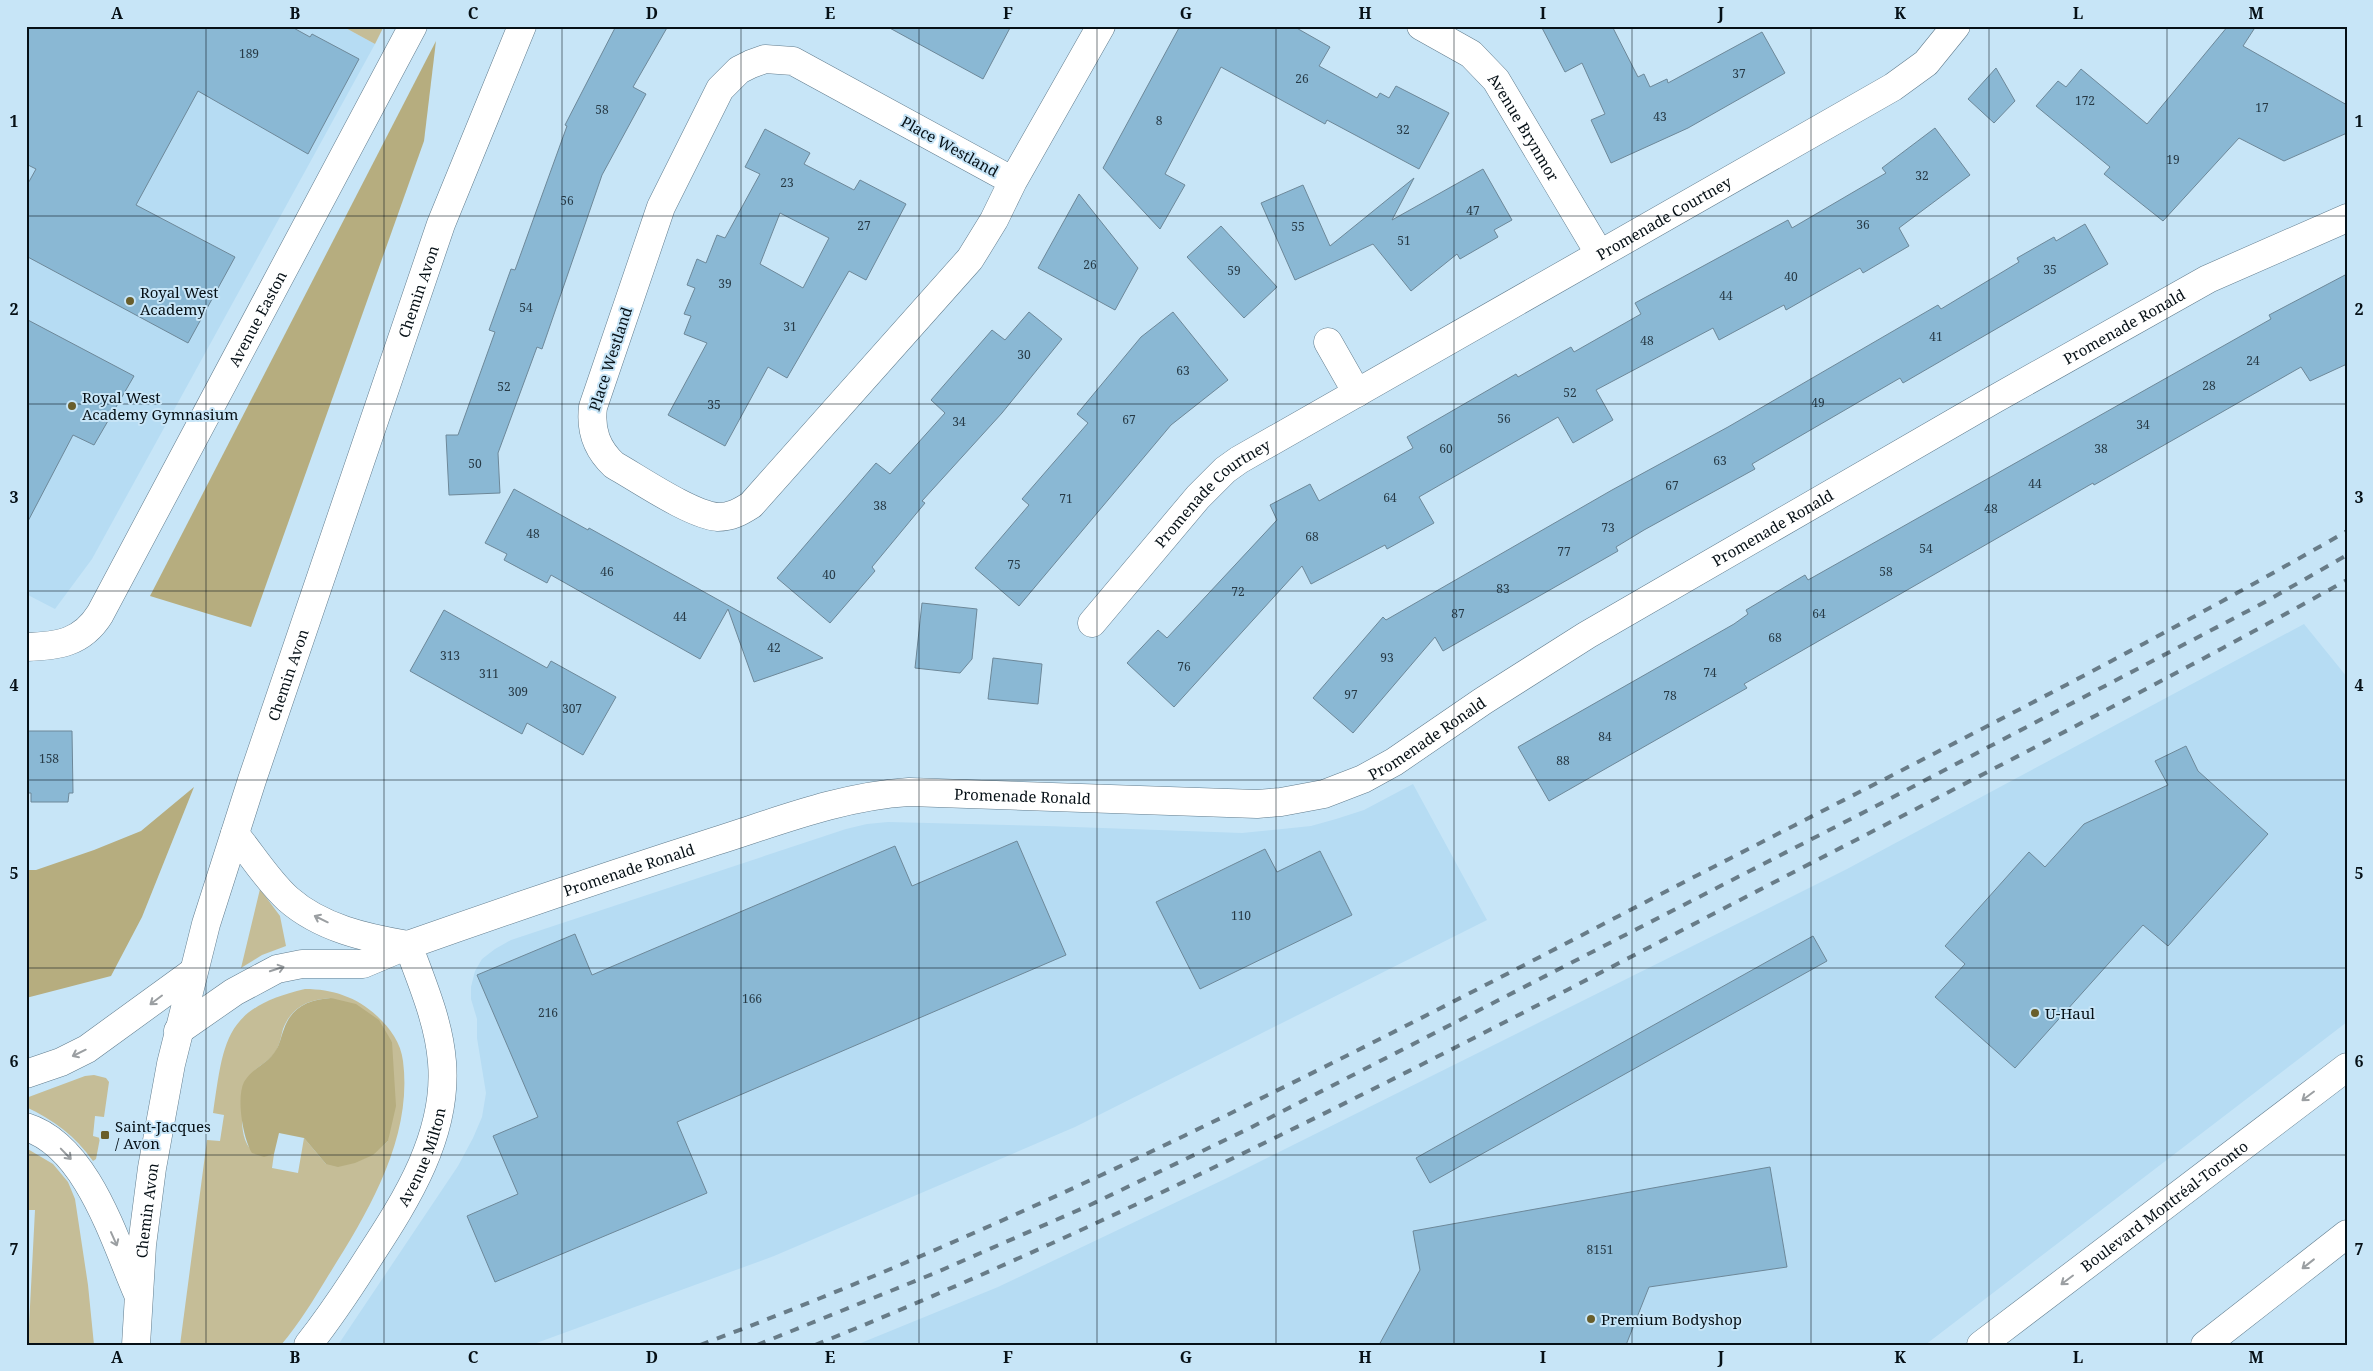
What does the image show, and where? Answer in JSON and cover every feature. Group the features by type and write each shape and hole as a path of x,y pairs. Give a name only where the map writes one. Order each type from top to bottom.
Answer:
{"main road":[{"name":"Avenue Easton","path":"26,646 69,642 89,630 100,614 413,26"},
{"name":"Chemin Avon","path":"136,1345 142,1244 152,1168 178,1031 193,972 235,834 440,224 522,26"},
{"name":"Place Westland","path":"1013,181 793,60 765,59 739,70 720,90 682,161 661,207 650,238 593,407 591,420 594,435 604,456 614,465 707,515 728,516 745,509 953,279 982,241 1013,181 1101,26"},
{"name":"Avenue Brynmor","path":"1421,26 1471,54 1496,80 1599,253"},
{"name":"Promenade Courtney","path":"1092,623 1153,548 1225,470 1251,452 1893,87 1926,63 1956,26"},
{"name":"Promenade Ronald","path":"178,1031 234,992 277,969 308,963 363,964 408,945 633,868 825,806 869,795 909,792 1258,804 1305,798 1344,787 1394,762 1483,701 1587,635 1993,400 2208,279 2347,218"},
{"path":"1328,342 1357,392"},
{"path":"235,834 278,889 301,909 357,936 408,945"},
{"name":"Avenue Milton","path":"308,1345 333,1312 396,1214 427,1152 439,1114 443,1081 439,1041 431,1009 408,945"},
{"path":"26,1074 61,1062 87,1049 193,972"},
{"name":"Boulevard Montréal-Toronto","path":"1981,1345 2347,1067"},
{"path":"26,1127 48,1138 76,1165 94,1194 139,1296"},
{"path":"2205,1345 2347,1234"}],"shaded area":[{"name":"Royal West Academy","path":"26,26 342,26 375,44 92,559 55,609 26,594"},
{"path":"342,26 384,26 375,44"},
{"path":"436,41 424,141 251,627 150,596"},
{"path":"2304,624 2347,677 2347,1022 1925,1345 856,1345 998,1287 1225,1179 1847,869"},
{"path":"1413,784 1487,920 1075,1127 774,1256 531,1345 338,1345 458,1166 482,1117 486,1093 477,1038 477,1019 471,999 471,987 475,971 482,959 511,940 846,829 867,824 888,822 1242,833 1311,826 1336,819 1364,810"},
{"path":"194,787 142,917 111,976 26,998 26,870 36,870 141,831"},
{"path":"260,889 280,916 286,946 262,955 241,968"},
{"path":"305,989 315,989 344,995 369,1009 390,1031 397,1042 403,1061 404,1090 401,1118 394,1146 372,1201 358,1227 306,1311 281,1345 180,1345 207,1140 220,1141 224,1115 213,1113 226,1047 233,1031 243,1017 258,1006 278,997","holes":["331,998 392,1042 388,1141 373,1153 353,1162 326,1164 304,1138 298,1173 272,1168 274,1154 260,1155 251,1149 245,1139 242,1125 242,1110 249,1082 256,1070 276,1051 283,1029 296,1010 315,1000"]},
{"path":"331,998 356,1004 379,1020 392,1042 396,1106 388,1141 373,1155 355,1163 338,1167 326,1164 304,1138 279,1133 274,1154 264,1157 252,1153 243,1128 241,1098 244,1082 251,1073 273,1055 279,1045 287,1021 297,1010 316,1000"},
{"path":"94,1075 106,1078 109,1082 104,1117 95,1116 93,1136 100,1138 96,1159 93,1161 71,1136 46,1117 26,1107 26,1098 85,1076"},
{"path":"26,1148 53,1164 68,1182 75,1199 88,1285 94,1345 28,1345 35,1210 26,1210"}],"building":[{"path":"26,26 290,26 310,37 312,34 359,59 308,154 198,91 136,205 235,257 188,343 26,256 26,187 36,169 26,164"},
{"path":"616,26 668,26 633,87 646,94 602,175 542,349 537,347 498,453 500,493 449,495 446,435 458,435 495,332 489,330 511,269 515,270 567,126 565,125"},
{"path":"886,26 1011,26 983,79"},
{"path":"1180,26 1293,26 1330,47 1319,66 1377,98 1380,93 1389,98 1396,86 1449,113 1419,169 1327,120 1325,124 1221,67 1165,174 1185,185 1160,229 1103,168"},
{"path":"1541,26 1612,26 1638,77 1644,74 1650,87 1667,79 1668,83 1762,32 1785,73 1688,128 1611,163 1591,120 1605,114 1582,63 1565,72"},
{"path":"2228,26 2256,26 2243,46 2347,105 2347,133 2284,161 2239,138 2163,221 2104,174 2110,167 2036,106 2058,81 2066,87 2081,69 2147,124"},
{"path":"1996,68 2015,101 1994,123 1968,99"},
{"path":"1935,128 1970,175 1899,228 1909,246 1863,273 1860,268 1786,310 1784,305 1719,340 1713,328 1596,390 1613,420 1573,443 1558,417 1419,497 1434,523 1387,549 1385,545 1311,584 1302,566 1174,707 1127,663 1158,630 1167,638 1277,520 1270,505 1310,484 1319,501 1413,448 1407,437 1516,374 1518,377 1571,347 1574,352 1641,314 1635,303 1788,220 1792,228 1886,173 1882,168"},
{"path":"765,129 810,153 804,164 854,190 860,180 906,204 866,280 849,271 787,378 768,367 725,446 668,415 707,343 684,334 691,316 684,314 695,288 687,285 697,259 706,263 717,235 725,238 760,174 745,167","holes":["780,213 829,238 803,288 760,264"]},
{"path":"1483,169 1512,220 1494,230 1498,237 1460,259 1457,254 1411,291 1373,244 1295,280 1261,203 1303,185 1330,246 1414,178 1392,220"},
{"path":"1079,194 1138,268 1115,310 1038,268"},
{"path":"2085,224 2108,264 1903,383 1900,378 1752,464 1755,469 1644,530 1616,547 1618,551 1443,651 1435,637 1353,733 1313,698 1383,617 1386,620 1612,490 1728,427 1938,305 1941,309 2019,262 2017,258 2054,237 2056,241"},
{"path":"1221,226 1277,287 1244,318 1187,257"},
{"path":"2347,274 2347,364 2310,381 2301,367 2094,485 2093,483 1744,684 1747,688 1549,801 1518,747 1734,624 1748,614 1746,610 1805,575 1808,580 2271,319 2269,315"},
{"path":"1029,312 1062,339 1002,413 922,501 925,503 872,567 875,571 830,623 777,578 876,463 890,474 945,413 931,400 992,330 1005,340"},
{"path":"1173,312 1228,380 1171,425 1019,606 975,568 1029,505 1022,499 1088,423 1077,414 1141,337"},
{"name":"Royal West Academy Gymnasium","path":"26,319 134,376 94,445 73,435 26,525"},
{"path":"514,489 588,530 589,528 823,658 754,682 728,609 700,659 551,575 547,583 504,560 507,554 485,543"},
{"path":"922,603 977,609 972,659 960,673 915,668"},
{"path":"444,610 547,668 551,661 616,697 583,755 527,723 522,734 410,671"},
{"path":"993,658 1042,664 1038,704 988,699"},
{"path":"26,731 72,731 73,793 69,793 68,802 31,802 31,793 27,793"},
{"path":"2186,746 2198,771 2268,834 2168,946 2143,925 2015,1068 1935,997 1965,964 1945,946 2029,852 2045,867 2084,824 2168,785 2155,761"},
{"path":"1017,841 1066,955 677,1122 707,1193 495,1282 467,1216 518,1194 493,1136 538,1117 477,975 575,934 592,975 895,846 912,886"},
{"path":"1265,849 1277,872 1320,851 1352,915 1200,989 1156,902"},
{"path":"1813,936 1827,961 1430,1183 1416,1158"},
{"path":"1770,1167 1787,1267 1649,1287 1626,1345 1379,1345 1420,1270 1413,1231"}],"railway":[{"path":"700,1345 947,1245 1068,1191 1307,1076 2092,671 2263,579 2347,531"},
{"path":"757,1345 935,1273 1090,1205 1248,1129 1876,806 2265,602 2347,555"},
{"path":"815,1345 931,1297 1045,1246 1271,1140 1494,1028 2032,749 2190,666 2347,580"}],"place":[{"name":"Royal West Academy","path":"130,301"},
{"name":"Royal West Academy Gymnasium","path":"72,406"},
{"name":"U-Haul","path":"2035,1013"},
{"name":"Saint-Jacques / Avon","path":"105,1135"},
{"name":"Premium Bodyshop","path":"1591,1319"}]}
